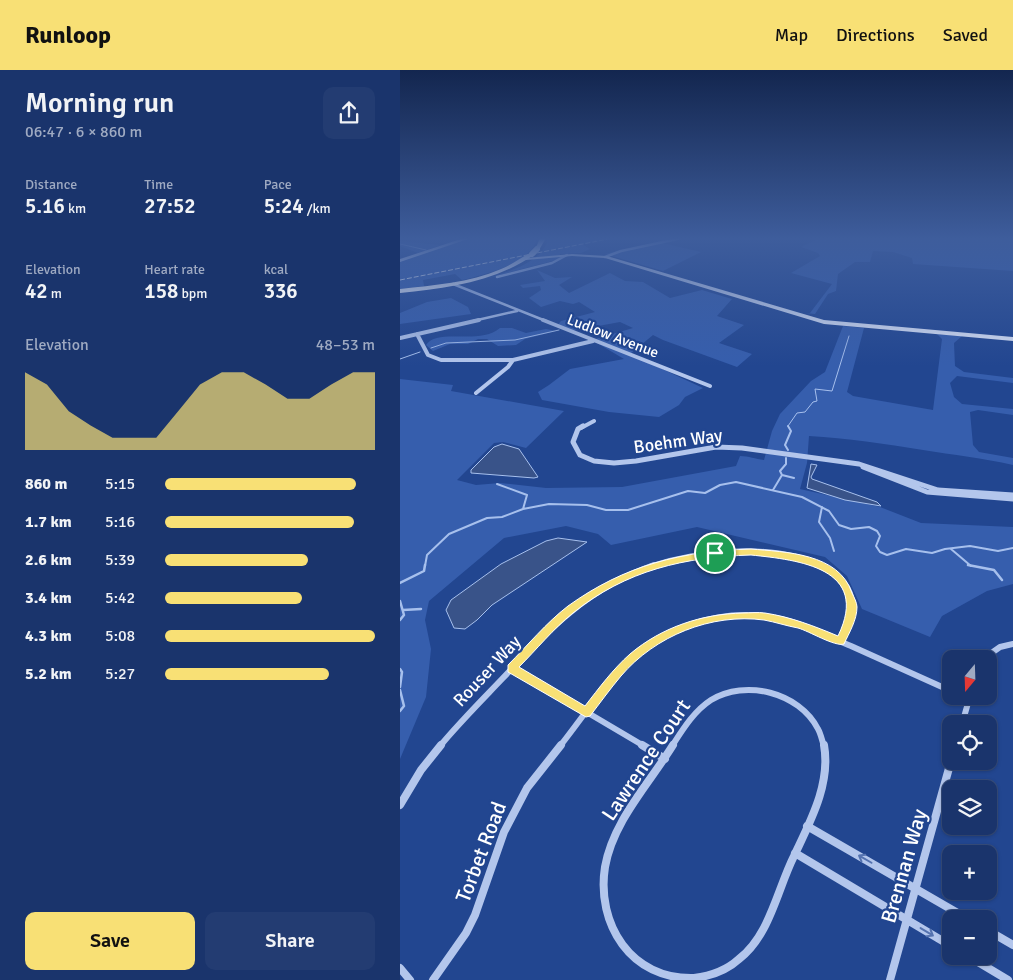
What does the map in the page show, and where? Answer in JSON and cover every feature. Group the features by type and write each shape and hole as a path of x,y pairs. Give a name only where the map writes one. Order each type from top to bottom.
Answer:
{"highway":[{"path":"400,291 467,280"}],"street":[{"path":"682,280 824,322 1013,339"},
{"name":"Ludlow Avenue","path":"453,284 710,386"},
{"path":"400,338 518,311"},
{"path":"416,334 428,355 437,359 513,360 594,341"},
{"path":"476,393 508,367 513,360"},
{"name":"Boehm Way","path":"594,420 578,428 573,442 580,455 598,463 622,464 699,449 726,447 809,456 858,465 906,482 927,492 1013,495"},
{"name":"Boehm Way","path":"949,493 1013,499"},
{"name":"Rouser Way","path":"400,805 416,778 442,742 553,625 602,588 652,566 683,558 715,553 751,552 790,556 814,562 833,572 846,586 853,607 850,622 841,641"},
{"name":"Torbet Road","path":"433,980 466,933 498,846 518,802 535,777 618,672 635,656 667,634 691,624 720,617 764,616 806,626 942,687"},
{"path":"996,650 1013,644"},
{"path":"512,668 665,759"},
{"name":"Lawrence Court","path":"740,689 755,689 782,696 793,703 809,718 820,735 825,748 827,764 825,777 807,826 762,930 742,957 714,974 698,979 682,980 664,977 647,969 632,957 619,942 604,903 603,885 605,866 614,838 694,714 714,697 740,689"},
{"name":"Brennan Way","path":"890,980 949,770"},
{"path":"807,826 953,910"},
{"path":"796,853 942,940"},
{"path":"997,936 1013,945"},
{"path":"983,965 1008,980"},
{"path":"400,968 410,980"}],"shaded area":[{"path":"400,280 423,280 424,286 400,289"},
{"path":"566,280 559,285 569,293 595,280 624,280 643,282 670,298 702,290 732,299 717,316 744,325 719,343 752,354 737,367 653,335 630,354 703,388 685,397 679,405 659,417 609,412 542,400 538,392 570,369 624,359 592,340 633,328 620,322 571,331 557,326 561,321 595,312 579,302 573,304 560,301 541,307 529,298 541,290 540,286 523,288 520,285 545,281"},
{"path":"819,280 837,280 836,291 828,294 815,314 805,313 810,313 832,284"},
{"path":"451,298 468,307 471,314 400,324 400,313 427,302"},
{"path":"843,326 864,328 847,392 853,396 933,410 942,339 937,334 962,336 954,343 955,366 964,372 1013,378 1013,383 957,376 950,383 954,397 962,404 1013,409 1013,415 978,410 970,412 973,445 979,452 1013,458 1013,465 880,443 809,436 807,463 800,489 880,507 921,523 1013,527 1013,584 987,591 942,616 930,637 862,609 847,576 825,557 697,527 611,545 598,534 566,526 504,538 429,601 425,620 431,649 426,697 400,759 400,379 453,385 451,391 564,411 526,448 503,442 494,443 457,480 476,485 500,483 546,488 622,487 736,466 740,456 764,460 772,431 780,414 811,381 825,372"},
{"path":"500,328 512,328 526,333 546,329 556,331 525,339 516,345 498,346 487,339 478,339 468,344 450,344 433,351 426,345 440,337 481,336"},
{"path":"502,444 519,449 538,477 471,473 471,470 494,447"},
{"path":"811,464 817,465 811,477 812,479 877,502 881,506 845,500 807,488"},
{"path":"558,538 587,542 492,605 465,629 454,628 446,610 451,600 501,564 546,541"}],"waterway":[{"path":"431,348 446,343 515,340 559,330"},
{"path":"788,426 797,413 805,412 813,402 817,401 815,389 832,391 849,336"},
{"path":"400,359 420,352"},
{"path":"788,426 791,431 785,445 788,450"},
{"path":"782,475 780,471 786,464 786,458"},
{"path":"773,490 782,475"},
{"path":"782,475 794,478"},
{"path":"523,509 549,504 587,505 606,510 628,510 688,491 705,493 720,485 736,482 802,497 822,507"},
{"path":"497,484 527,495 523,509"},
{"path":"822,507 829,511 839,525 851,529 869,527 877,531 880,536 876,546 880,552 887,555 906,549 932,553 945,549 970,546 998,551 1013,548"},
{"path":"822,507 819,522 830,538 834,551"},
{"path":"425,566 427,555 449,534 487,518 502,517 523,509"},
{"path":"951,549 970,565"},
{"path":"400,583 424,571 425,565"},
{"path":"970,565 994,570 1002,580"},
{"path":"400,601 404,615 400,620"},
{"path":"403,610 421,609"},
{"path":"400,669 402,672 400,687"},
{"path":"400,690 404,706 400,711"}],"route":[{"path":"751,552 790,556 814,562 833,572 846,586 853,607 850,622 841,641 806,626 764,616 720,617 691,624 667,634 635,656 618,672 586,712 512,668 553,625 586,598 602,588 619,579 667,561 715,553 751,552"}]}
